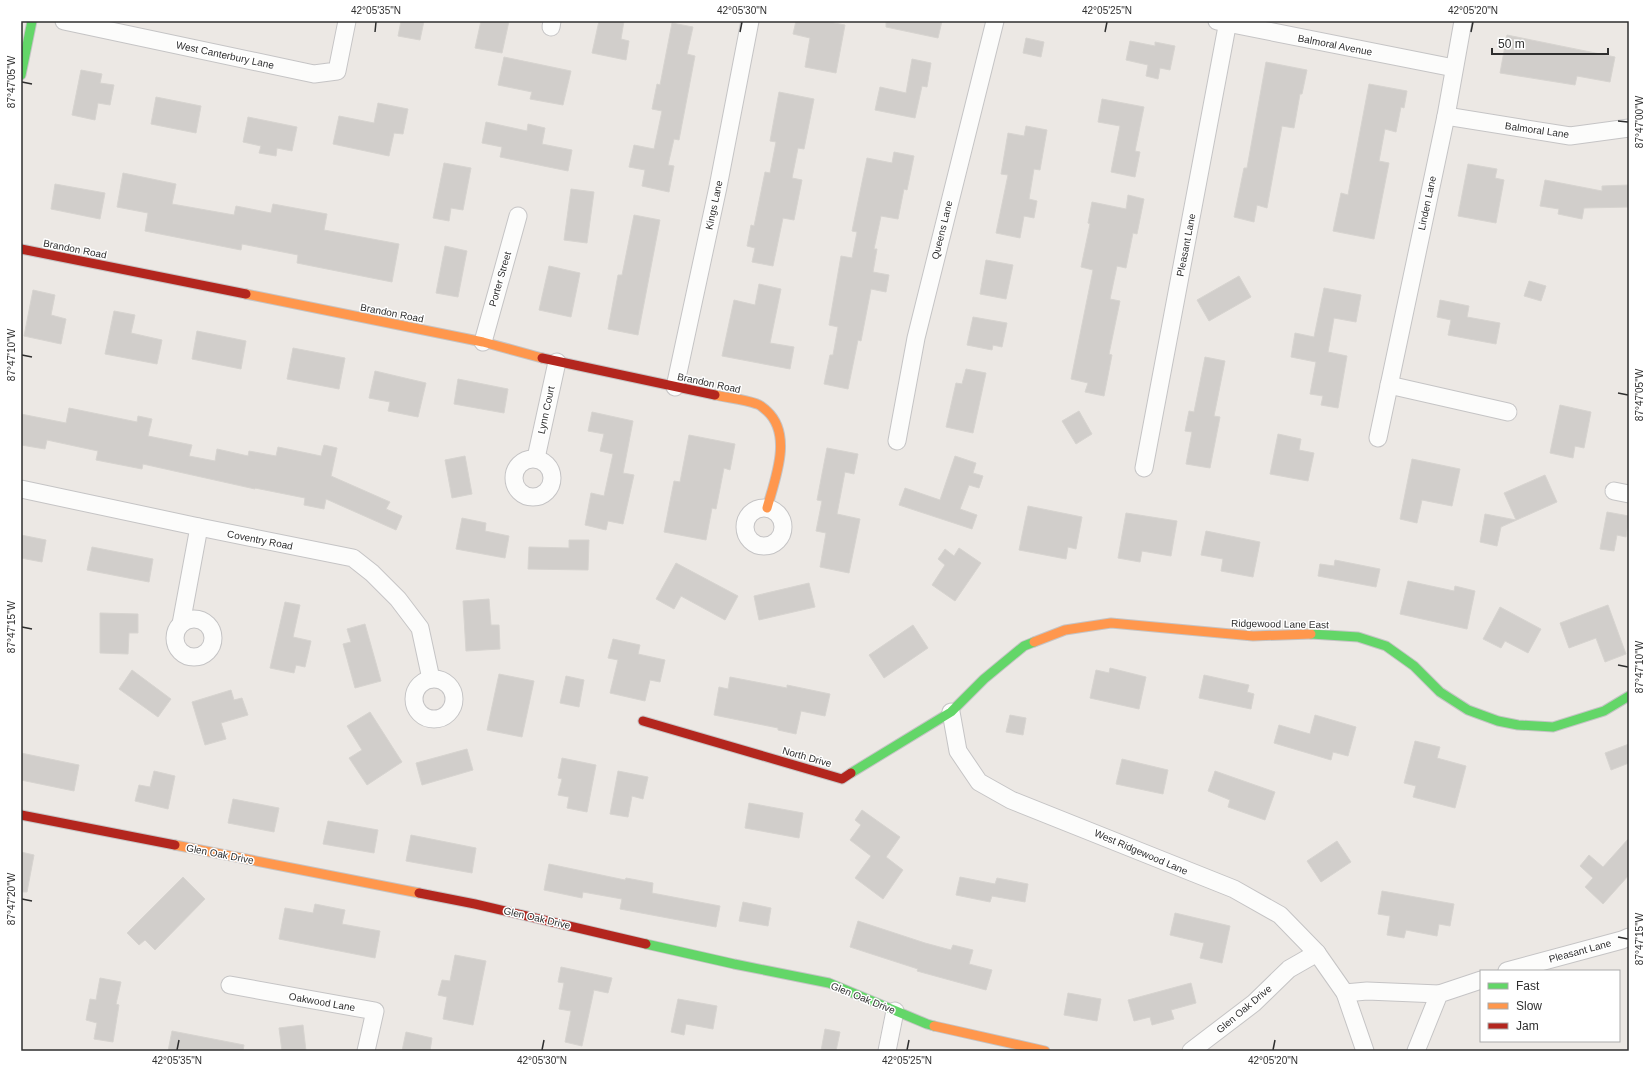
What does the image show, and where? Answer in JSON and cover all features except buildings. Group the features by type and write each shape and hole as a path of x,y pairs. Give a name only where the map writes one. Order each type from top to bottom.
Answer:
{"street":[{"path":"21,75 32,21"},
{"name":"West Canterbury Lane","path":"64,21 314,74 337,70 347,21"},
{"name":"Kings Lane","path":"675,387 716,194 750,21"},
{"name":"Queens Lane","path":"896,441 916,338 995,21"},
{"name":"Linden Lane","path":"1378,438 1446,116 1464,21"},
{"name":"Balmoral Avenue","path":"1223,22 1454,68"},
{"name":"Pleasant Lane","path":"1144,468 1223,22"},
{"name":"Balmoral Lane","path":"1446,116 1570,136 1629,128"},
{"name":"Porter Street","path":"483,342 518,216"},
{"name":"Brandon Road","path":"21,249 483,342 557,362 758,404 770,414 778,426 780,444 776,473 767,508"},
{"name":"Lynn Court","path":"536,458 557,362"},
{"path":"1389,385 1508,412"},
{"name":"Coventry Road","path":"21,489 353,558 372,573 398,598 420,628 432,679"},
{"path":"181,624 199,527"},
{"name":"Ridgewood Lane East","path":"952,712 984,679 1024,646 1065,630 1111,623 1252,636 1305,634 1358,637 1386,646 1414,666 1440,692 1468,710 1498,721 1518,725 1553,727 1604,712 1629,696"},
{"name":"North Drive","path":"642,721 842,779 952,712"},
{"name":"West Ridgewood Lane","path":"952,712 958,751 979,782 1011,800 1234,889 1280,915 1317,953 1345,993 1365,1051"},
{"name":"Glen Oak Drive","path":"21,815 475,904 734,964 829,983 927,1024 1045,1051"},
{"name":"Pleasant Lane","path":"1511,970 1629,937"},
{"name":"Glen Oak Drive","path":"1191,1051 1254,1003 1289,969 1317,953"},
{"path":"1345,993 1367,991 1439,994 1480,980"},
{"name":"Oakwood Lane","path":"230,985 375,1012 366,1051"},
{"path":"1416,1051 1439,994"},
{"path":"887,1051 895,1011"}],"traffic: fast":[{"path":"21,75 32,21"},
{"path":"1311,634 1358,637 1386,646 1414,666 1440,692 1468,710 1498,721 1518,725 1553,727 1604,711 1629,696"},
{"path":"851,773 951,712 984,679 1024,646 1034,642"},
{"path":"646,944 734,964 829,983 934,1026"}],"traffic: slow":[{"path":"246,294 483,342 542,358"},
{"path":"715,395 747,401 761,406 775,421 779,432 781,445 780,458 767,508"},
{"path":"1034,642 1065,630 1111,623 1253,636 1311,634"},
{"path":"175,845 419,893"},
{"path":"934,1026 1045,1051"}],"traffic: jam":[{"path":"21,249 246,294"},
{"path":"542,358 715,395"},
{"path":"643,721 842,779 851,773"},
{"path":"21,815 175,845"},
{"path":"419,893 475,904 646,944"}]}
